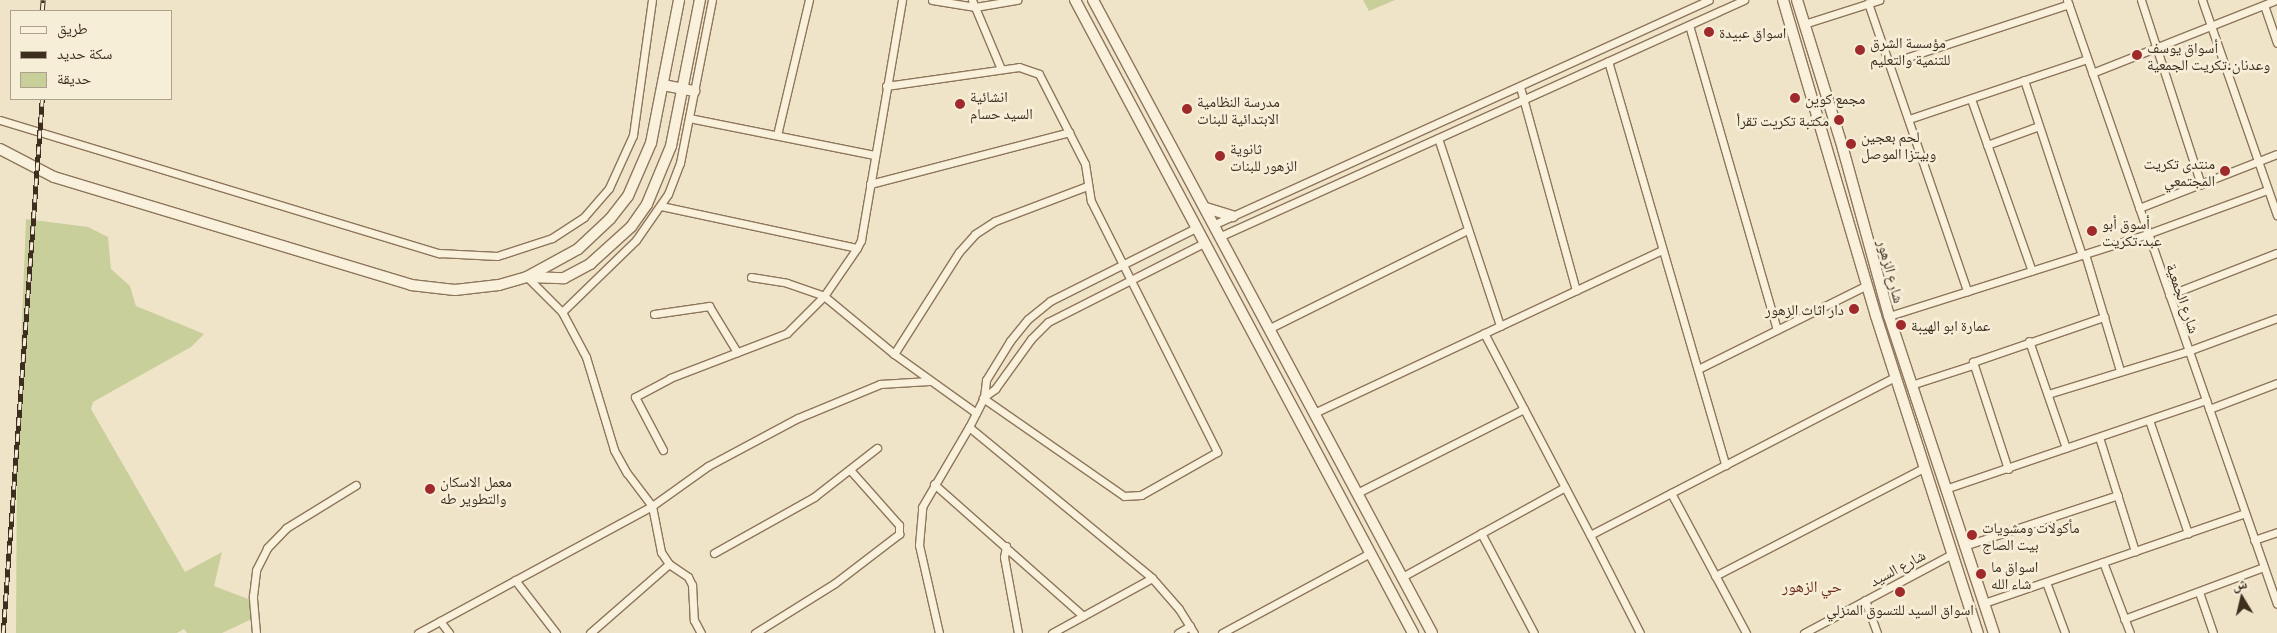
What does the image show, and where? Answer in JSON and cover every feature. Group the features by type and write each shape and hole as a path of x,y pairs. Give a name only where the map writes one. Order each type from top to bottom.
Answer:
{"main road":[{"path":"0,149 54,176 411,285 470,290 527,277 578,249 619,208 647,157 679,0"},
{"path":"527,277 546,280 572,275 615,244 631,227 659,179 671,146 700,0"},
{"path":"1075,0 1413,633"},
{"path":"1093,0 1215,224 1432,633"},
{"name":"شارع الزهور","path":"1783,0 1923,468 1950,555 1978,633"},
{"name":"شارع الزهور","path":"1797,0 1843,149 1889,316 1994,633"},
{"path":"663,85 694,91"},
{"path":"1138,115 1151,108"},
{"path":"1828,153 1843,149"},
{"path":"1206,208 1233,216"},
{"path":"1404,616 1414,615 1419,608"}],"street":[{"path":"0,120 439,253 497,256 534,246 568,228 597,203 619,171 633,135 638,110 652,0"},
{"path":"562,312 636,240 661,206 680,163 712,0"},
{"path":"777,135 809,0"},
{"path":"663,450 635,396 670,378 787,333 824,296 857,248 861,240 902,0"},
{"path":"932,0 974,4 1018,0"},
{"path":"1215,224 1709,0"},
{"path":"1221,236 1744,0"},
{"path":"1804,24 1879,0"},
{"path":"2141,0 2200,186"},
{"path":"2202,0 2277,215"},
{"path":"2092,73 2273,0"},
{"path":"1890,63 2068,2"},
{"name":"شارع الجمعية","path":"2068,2 2254,540 2275,592 2277,604"},
{"path":"1868,3 1967,292"},
{"path":"974,4 1001,69"},
{"path":"2264,5 2277,42"},
{"path":"1689,25 1777,330"},
{"path":"1909,119 2088,59"},
{"path":"1608,62 1725,465"},
{"path":"886,86 1025,67 1039,74 1087,168 1087,186 1091,201 1129,280 1216,447 1215,454 1141,495 1124,496 983,398"},
{"path":"2024,80 2104,317 2120,371"},
{"path":"1520,87 1576,290"},
{"path":"1971,98 2032,270"},
{"path":"689,118 874,156"},
{"path":"1987,145 2039,126"},
{"path":"870,184 1069,132"},
{"path":"1438,138 1500,326"},
{"path":"2139,208 2200,186 2277,154"},
{"path":"894,354 959,252 975,234 995,221 1087,186"},
{"path":"1889,316 2148,234 2267,190"},
{"path":"661,206 857,248"},
{"path":"939,633 925,578 918,532 922,507 969,427 983,398 986,380 1028,319 1050,302 1196,228"},
{"path":"1270,328 1467,230"},
{"path":"983,398 995,389 1031,339 1048,322 1204,243"},
{"path":"1314,413 1662,250"},
{"path":"2169,295 2277,253"},
{"path":"527,277 562,312 589,363 620,462 652,506 659,546 669,564 688,577 692,585 694,620 701,633"},
{"path":"751,277 787,283 824,296 894,354 976,413"},
{"path":"1698,369 1867,285"},
{"path":"654,314 709,306 738,352"},
{"path":"2008,469 1973,365 1975,360 2104,317"},
{"path":"2048,394 2188,351 2277,318"},
{"path":"1484,334 1640,633"},
{"path":"2029,341 2066,448"},
{"path":"1911,384 1973,365"},
{"path":"1590,536 1895,377"},
{"path":"418,633 652,506 708,466 798,418 880,384 929,380"},
{"path":"2209,409 2277,383"},
{"path":"1945,489 2206,400"},
{"path":"1358,494 1524,409"},
{"path":"2149,420 2188,533"},
{"path":"969,427 1152,578 1170,598 1192,630 1178,633"},
{"path":"2099,437 2135,551"},
{"path":"714,553 814,497 851,471 877,448"},
{"path":"1716,576 1923,468"},
{"path":"755,633 835,584 899,534 899,525 851,471"},
{"path":"934,484 1083,616"},
{"path":"256,633 253,596 256,570 267,548 286,528 356,485"},
{"path":"1402,577 1565,488"},
{"path":"1671,493 1746,633"},
{"path":"1964,546 2118,495"},
{"path":"1984,603 2245,513"},
{"path":"2254,540 2277,532"},
{"path":"1481,533 1534,633"},
{"path":"1006,546 1004,557 1018,633"},
{"path":"1222,633 1370,553"},
{"name":"شارع السيد","path":"1804,633 1950,555"},
{"path":"2102,562 2130,633"},
{"path":"593,632 669,564"},
{"path":"2124,619 2264,567"},
{"path":"1052,633 1152,578"},
{"path":"515,580 556,633"},
{"path":"2046,582 2065,633"},
{"path":"2199,592 2213,633"},
{"path":"1865,600 1876,633"},
{"path":"440,621 449,633"}],"green space":[{"path":"1363,0 1395,0 1369,11"},
{"path":"26,219 88,227 108,237 111,269 130,286 136,306 204,334 191,347 93,402 91,409 185,572 222,552 214,586 256,602 254,618 222,633 187,633 184,629 177,633 16,633 17,449"}],"railway":[{"path":"42,10 43,0"},
{"path":"3,633 42,100"}],"place":[{"name":"اسواق عبيدة","path":"1709,32"},
{"name":"مؤسسة الشرق للتنمية والتعليم","path":"1860,50"},
{"name":"أسواق يوسف وعدنان.تكريت الجمعية","path":"2137,55"},
{"name":"مجمع كوين","path":"1795,98"},
{"name":"انشائية السيد حسام","path":"960,104"},
{"name":"مدرسة النظامية الابتدائية للبنات","path":"1187,109"},
{"name":"مكتبة تكريت تقرأ","path":"1839,120"},
{"name":"لحم بعجين وبيتزا الموصل","path":"1851,144"},
{"name":"ثانوية الزهور للبنات","path":"1220,156"},
{"name":"منتدى تكريت المجتمعي","path":"2225,171"},
{"name":"أسوق أبو عبد.تكريت","path":"2092,231"},
{"name":"دار اثاث الزهور","path":"1854,309"},
{"name":"عمارة ابو الهيبة","path":"1901,325"},
{"name":"معمل الاسكان والتطوير طه","path":"430,489"},
{"name":"مأكولات ومشويات بيت الصاج","path":"1972,535"},
{"name":"اسواق ما شاء الله","path":"1981,574"},
{"name":"اسواق السيد للتسوق المنزلي","path":"1900,592"}],"district":[{"name":"حي الزهور","path":"1812,585"}]}
